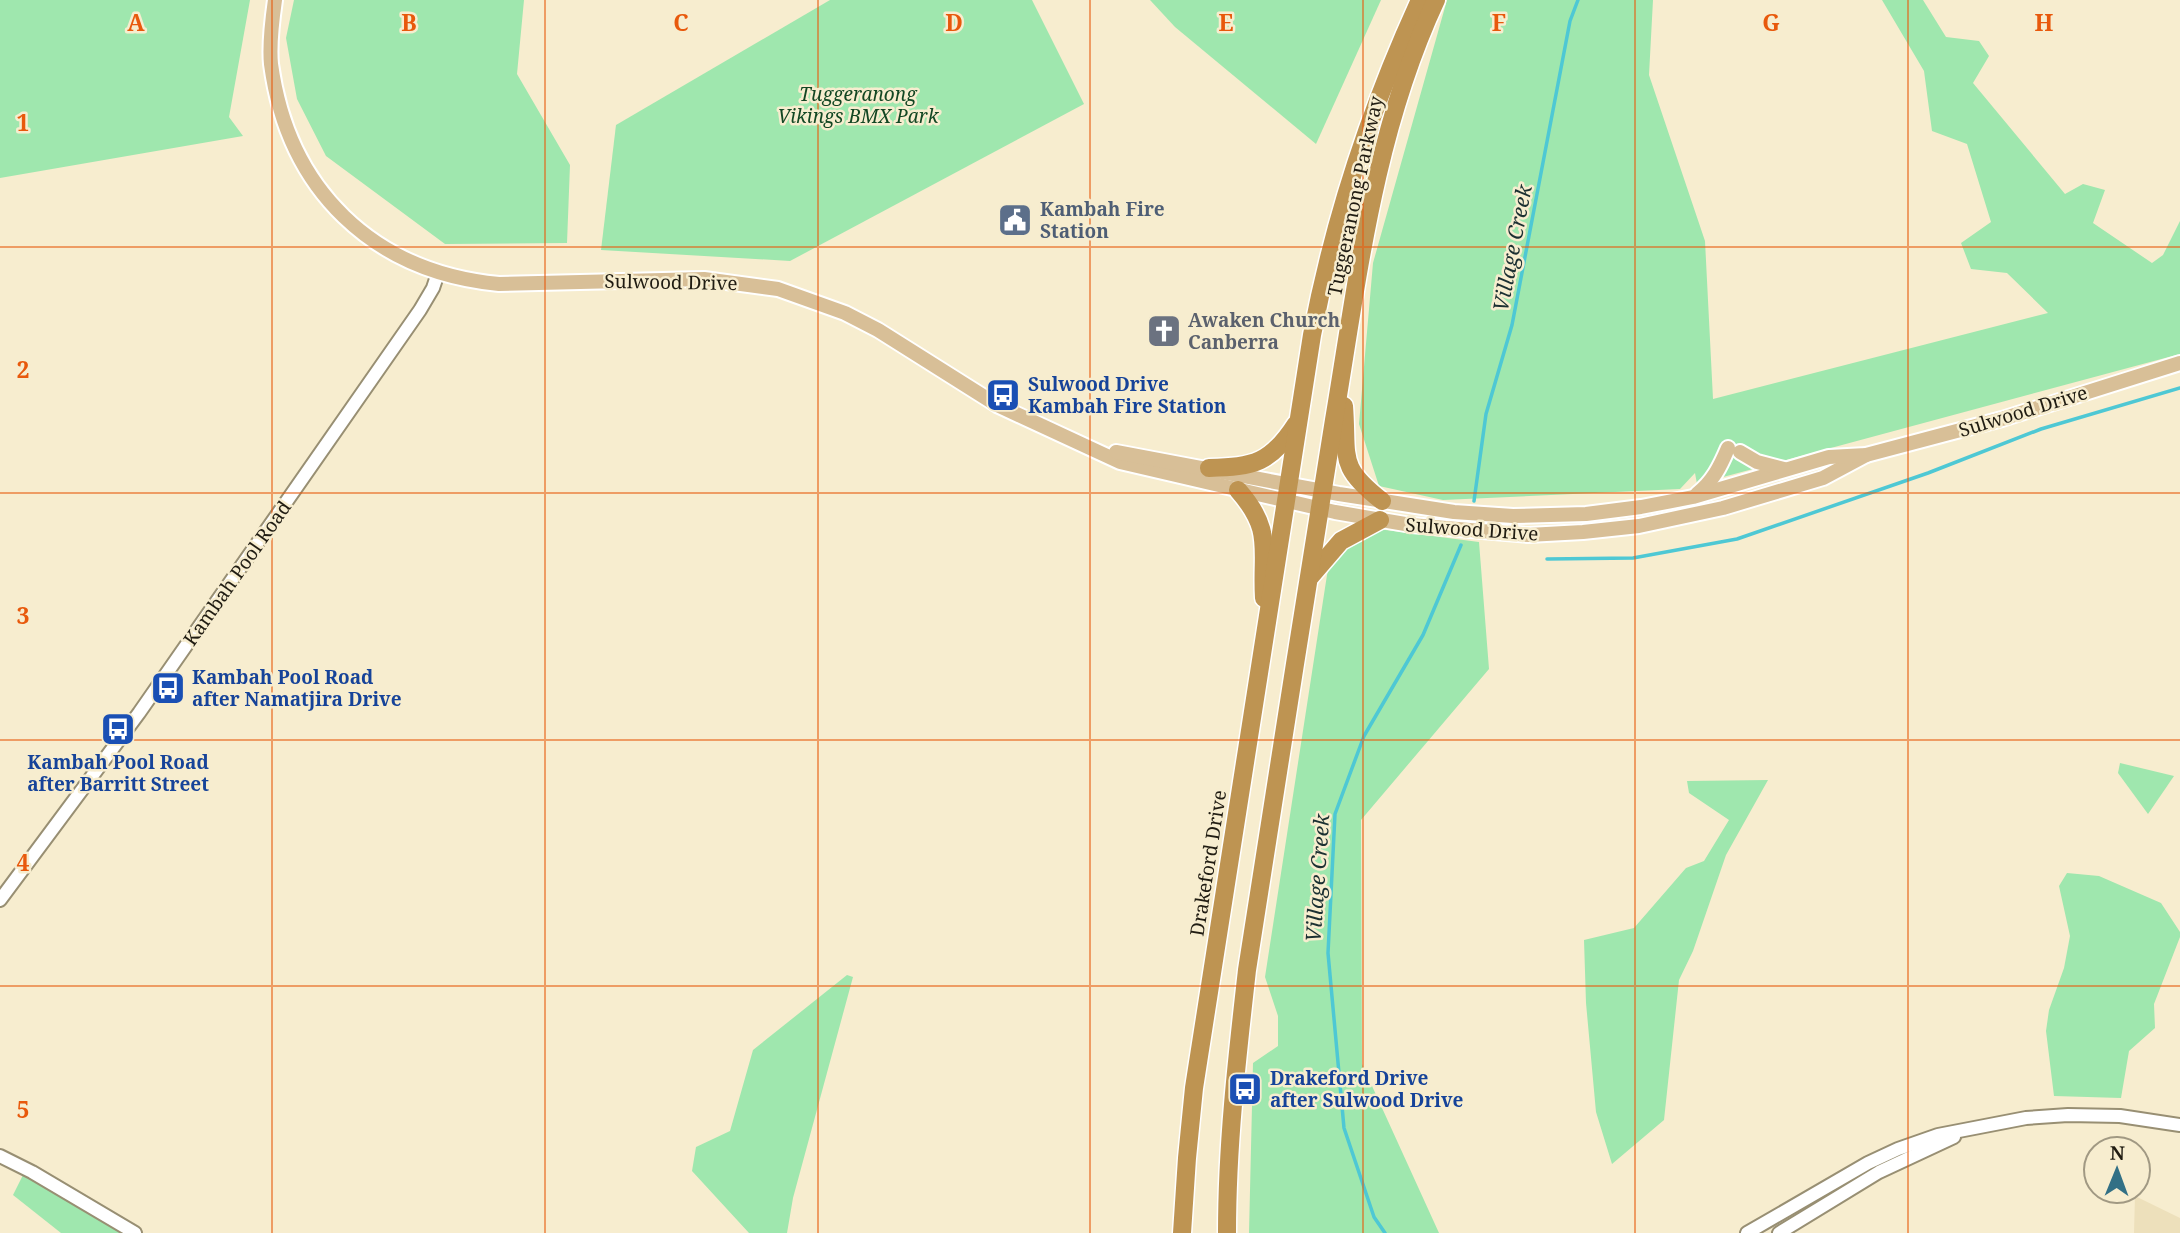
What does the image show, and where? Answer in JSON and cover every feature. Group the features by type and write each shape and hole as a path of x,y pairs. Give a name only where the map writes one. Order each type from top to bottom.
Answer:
{"highway":[{"name":"Tuggeranong Parkway","path":"1288,493 1312,335 1333,241 1377,102 1420,0"},
{"name":"Tuggeranong Parkway","path":"1321,500 1362,248 1388,129 1412,55 1436,0"},
{"path":"1342,374 1347,462 1359,481 1382,501"},
{"path":"1209,468 1244,467 1263,460 1282,444 1300,418"},
{"path":"1238,490 1253,508 1265,537 1262,569 1266,633"},
{"name":"Drakeford Drive","path":"1182,1233 1187,1155 1211,973 1288,493"},
{"path":"1227,1233 1233,1085 1247,970 1321,500"},
{"path":"1308,578 1341,541 1380,520"}],"main road":[{"name":"Sulwood Drive","path":"275,0 271,62 281,114 296,152 320,189 348,221 375,243 404,260 467,281 499,284 704,279 778,289 845,313 878,330 997,405 1120,462 1238,490 1288,493"},
{"name":"Sulwood Drive","path":"1321,500 1382,501 1482,514 1535,516 1613,511 1693,497 1829,457 1866,455 2002,419 2180,363"},
{"name":"Sulwood Drive","path":"1077,443 1209,468 1380,520 1439,529 1503,534 1612,530 1695,515 1823,478 1866,455"},
{"path":"1693,497 1709,484 1734,450 1770,467 1786,469"}],"street":[{"name":"Kambah Pool Road","path":"0,900 159,685 420,310 438,273"},
{"path":"1747,1233 1868,1163 1938,1135 2026,1118 2084,1115 2154,1120 2180,1125"},
{"path":"1779,1233 1879,1172 1963,1131"},
{"path":"0,1156 135,1233"}],"shaded area":[{"path":"2152,1204 2180,1218 2180,1233 2134,1233 2135,1205"}],"green space":[{"path":"0,0 250,0 229,117 243,136 0,178"},
{"path":"294,0 524,0 517,74 570,165 567,243 445,244 326,156 297,99 286,38"},
{"name":"Tuggeranong Vikings BMX Park","path":"830,0 1032,0 1084,104 790,261 601,250 616,125"},
{"path":"1150,0 1381,0 1316,144 1175,27"},
{"path":"1447,0 1653,0 1649,75 1705,241 1713,399 2048,313 2007,273 1971,269 1961,243 1991,222 1967,144 1932,131 1924,71 1882,0 1923,0 1946,37 1979,41 1989,56 1973,83 2065,194 2083,184 2105,190 2093,223 2152,263 2163,255 2180,221 2180,354 1697,484 1695,473 1680,489 1443,500 1379,486 1359,424 1373,263"},
{"path":"1378,529 1479,542 1489,669 1361,820 1362,1064 1439,1233 1249,1233 1253,1063 1278,1046 1278,1016 1265,977 1327,575 1335,557 1345,545"},
{"path":"2120,763 2174,776 2148,814 2118,773"},
{"path":"1768,780 1726,855 1693,951 1679,980 1664,1120 1612,1164 1596,1112 1586,1003 1584,940 1634,928 1686,868 1704,861 1729,820 1689,793 1687,781"},
{"path":"2067,873 2099,876 2161,903 2180,932 2154,1004 2155,1028 2129,1051 2121,1098 2054,1096 2046,1031 2049,1010 2064,968 2070,936 2059,886"},
{"path":"847,975 853,977 793,1198 787,1233 749,1233 692,1171 696,1147 730,1131 753,1050"},
{"path":"24,1173 128,1233 61,1233 13,1195"}],"waterway":[{"name":"Village Creek","path":"1474,501 1486,414 1512,325 1570,21 1578,0"},
{"path":"1547,559 1633,558 1737,539 1928,473 2041,429 2180,388"},
{"name":"Village Creek","path":"1385,1233 1374,1217 1344,1128 1328,953 1335,814 1364,736 1423,635 1461,545"}],"place":[{"name":"Kambah Fire Station","path":"1015,220"},
{"name":"Awaken Church Canberra","path":"1164,331"},
{"name":"Sulwood Drive Kambah Fire Station","path":"1003,395"},
{"name":"Kambah Pool Road after Namatjira Drive","path":"168,688"},
{"name":"Kambah Pool Road after Barritt Street","path":"118,729"},
{"name":"Drakeford Drive after Sulwood Drive","path":"1245,1089"}]}
